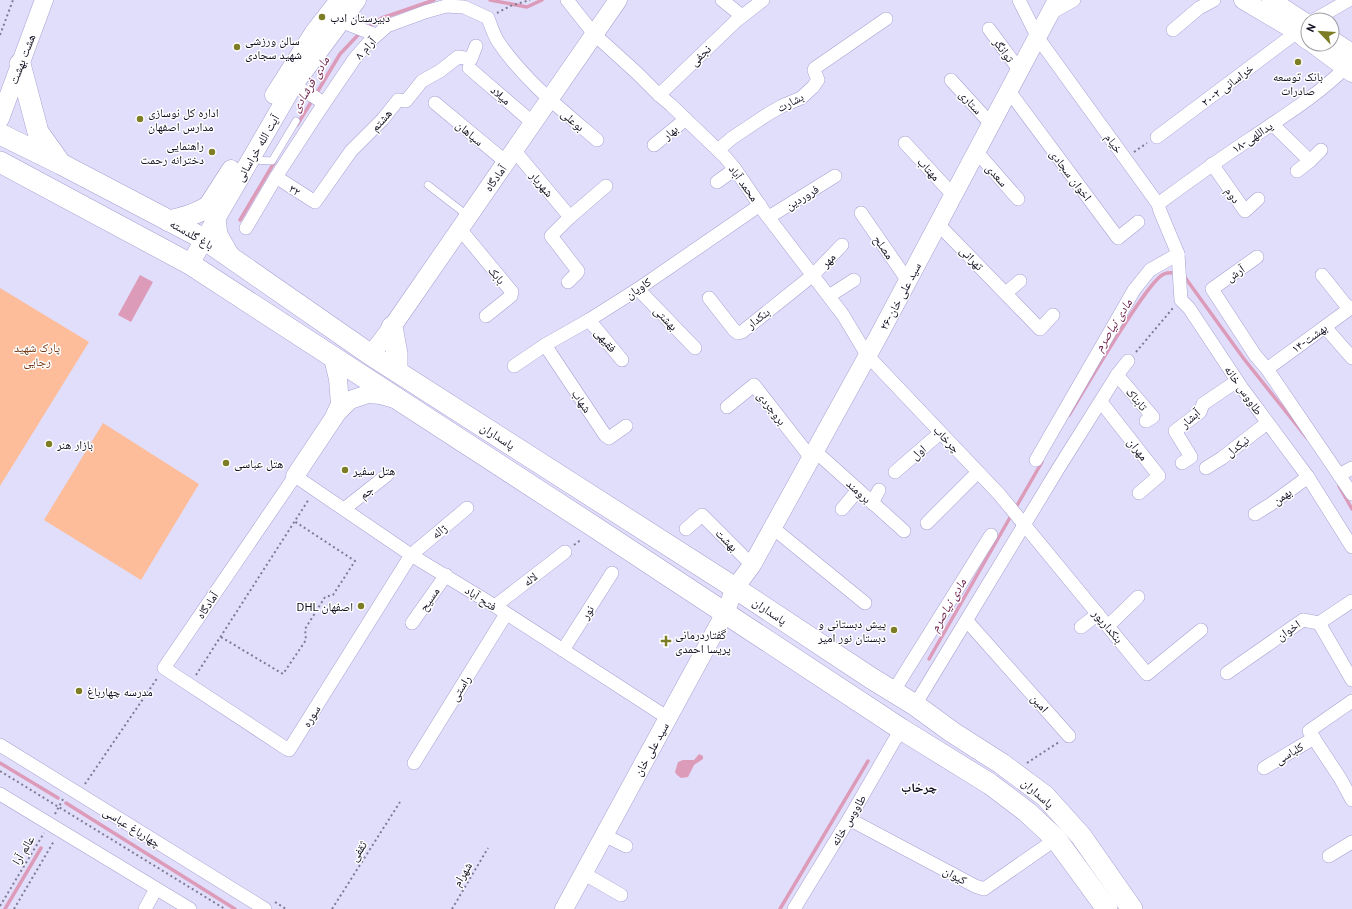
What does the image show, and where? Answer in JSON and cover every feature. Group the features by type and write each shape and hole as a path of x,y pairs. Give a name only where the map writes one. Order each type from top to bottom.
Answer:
{"main road":[{"name":"هشت بهشت","path":"0,119 44,0"},
{"name":"آیت الله خراسانی","path":"211,208 282,80 314,32 339,0"},
{"name":"آیت الله خراسانی","path":"211,208 250,160 293,86 357,0"},
{"name":"آمادگاه","path":"371,355 392,327 618,0"},
{"path":"1243,0 1300,26"},
{"path":"1271,0 1300,24"},
{"name":"۲۶-سید علی خان","path":"735,588 752,565 773,528 908,281 990,124 1054,7"},
{"path":"1340,51 1350,65"},
{"path":"1326,52 1350,65"},
{"path":"20,64 38,132 61,164"},
{"name":"باغ گلدسته","path":"0,134 61,164 204,239 371,355"},
{"path":"0,162 190,264 361,376 371,355"},
{"path":"170,221 184,218 211,208"},
{"path":"190,264 204,239 211,208"},
{"path":"211,208 218,235 229,256"},
{"path":"392,327 396,354 402,374 392,388 398,400"},
{"name":"پاسداران","path":"371,355 735,588 915,705 1013,772 1044,796 1081,836 1132,909"},
{"name":"آمادگاه","path":"333,358 338,379 340,404 335,416"},
{"name":"پاسداران","path":"361,376 596,528 901,729 990,784 1027,812 1056,839 1107,909"},
{"name":"آمادگاه","path":"295,476 335,416 350,400 368,394 381,395 398,400"},
{"path":"696,594 712,594 716,589 718,582 706,570"},
{"name":"سید علی خان","path":"564,909 725,613 735,588"}],"street":[{"name":"محمد آباد","path":"567,0 594,34 638,73 659,95 718,150 735,169 768,217 844,315 867,355"},
{"path":"722,0 742,16"},
{"name":"نجفی","path":"659,95 742,16 763,0"},
{"name":"خیام","path":"1019,0 1038,38 1158,204 1178,254 1181,300"},
{"path":"1054,7 1074,0"},
{"path":"1173,30 1199,8 1214,0"},
{"path":"1328,12 1349,0"},
{"name":"۸ آرام","path":"246,228 276,177 324,103 369,42 387,26 446,6 464,7 488,18 499,42 523,74 549,99"},
{"name":"بشارت","path":"718,150 732,138 768,114 782,106 802,98 813,88 818,80 815,68 886,19"},
{"path":"340,21 376,36"},
{"name":"توانگر","path":"989,29 1020,70"},
{"name":"۲۰-خراسانی ۲","path":"1157,137 1300,33"},
{"name":"هشتم","path":"315,202 351,151 383,119 398,100 406,101 422,81 440,71 458,57 471,59 476,46"},
{"name":"۱۸-یداللهی","path":"1158,204 1212,164 1272,124 1334,79 1350,65"},
{"name":"میلاد","path":"469,68 533,123"},
{"name":"ستاری","path":"951,80 990,124"},
{"path":"293,86 324,103"},
{"name":"اخوان سجادی","path":"1008,91 1118,238 1138,222"},
{"name":"بوعلی","path":"549,99 597,140"},
{"name":"سپاهان","path":"435,103 510,156"},
{"name":"بهار","path":"654,146 686,119"},
{"path":"1272,124 1310,161"},
{"name":"مهتاب","path":"905,143 953,195"},
{"path":"1297,171 1321,150"},
{"name":"سعدی","path":"976,151 1018,199"},
{"name":"شهریار","path":"510,156 570,217"},
{"name":"دوم","path":"1212,164 1245,211 1258,199"},
{"path":"717,182 735,169"},
{"name":"فروردین","path":"768,217 835,176"},
{"name":"۳۲","path":"276,177 315,202"},
{"path":"568,282 577,274 578,271 551,236 570,217 606,186"},
{"name":"کاویان","path":"514,366 545,345 589,320 638,289 760,205"},
{"name":"مصلح","path":"861,213 908,281"},
{"name":"بابک","path":"464,223 512,292 511,296 486,316"},
{"name":"تهرانی","path":"938,224 1040,329 1053,315"},
{"name":"مهر","path":"813,275 842,245"},
{"path":"1036,460 1134,290 1150,270 1178,254"},
{"name":"آرش","path":"1257,257 1212,289 1255,355 1267,369"},
{"name":"بنکدار","path":"710,298 734,330 738,333 742,332 813,275"},
{"path":"1322,275 1350,308"},
{"path":"829,296 854,280"},
{"path":"1006,293 1020,281"},
{"name":"بهشتی","path":"638,289 695,348"},
{"name":"طاووس خانه","path":"1181,300 1189,308 1237,381 1308,477 1352,547"},
{"name":"۱۴-بهشت","path":"1267,369 1350,308"},
{"name":"فقیهی","path":"589,320 622,360"},
{"path":"1325,327 1352,358"},
{"name":"شهاب","path":"545,345 605,435 609,438 626,426"},
{"name":"چرخاب","path":"867,355 1025,524"},
{"path":"915,705 1025,524 1117,376 1128,361"},
{"path":"1267,369 1352,494"},
{"name":"تابناک","path":"1117,376 1153,417 1146,421"},
{"name":"آبشار","path":"1182,463 1191,457 1175,431 1200,412 1203,404 1237,381"},
{"name":"بروجردی","path":"727,408 754,386 813,454"},
{"name":"مهران","path":"1101,402 1159,476 1139,493"},
{"name":"نیکدل","path":"1206,468 1222,458 1267,423"},
{"name":"اول","path":"895,472 940,433"},
{"name":"برومند","path":"813,454 858,490 904,531"},
{"path":"1340,475 1352,468"},
{"path":"927,523 978,472"},
{"name":"جم","path":"344,509 387,475"},
{"name":"فتح آباد","path":"295,476 411,554 495,606 668,718"},
{"name":"آمادگاه","path":"164,668 295,476"},
{"name":"بهمن","path":"1255,514 1308,477"},
{"path":"842,509 858,490"},
{"path":"872,503 878,490"},
{"name":"ژاله","path":"411,554 467,508"},
{"name":"بهشت","path":"686,529 705,511 752,565"},
{"name":"بنکدارپور","path":"1025,524 1148,674 1201,630"},
{"path":"773,528 865,603"},
{"path":"893,692 991,535"},
{"name":"لاله","path":"495,606 565,552"},
{"name":"سوره","path":"164,668 287,749 291,749 411,554"},
{"name":"نور","path":"563,650 612,573"},
{"name":"مسیح","path":"412,623 446,575"},
{"path":"1108,626 1138,597"},
{"name":"اخوان","path":"1227,673 1303,620 1318,623 1352,601"},
{"name":"راستی","path":"414,762 506,614"},
{"path":"1081,627 1098,614"},
{"name":"امین","path":"967,621 1069,736"},
{"path":"1318,623 1352,680"},
{"path":"1352,701 1309,731 1340,778 1352,800"},
{"name":"طاووس خانه","path":"794,909 849,819 901,729"},
{"name":"کلباسی","path":"1264,768 1314,738"},
{"name":"چهارباغ عباسی","path":"0,745 265,909"},
{"path":"0,794 190,909"},
{"name":"کیوان","path":"849,819 975,886 984,888 1056,839"},
{"path":"604,835 626,846"},
{"path":"1329,856 1352,842"},
{"path":"583,873 621,894"},
{"path":"145,909 156,889"}],"lane":[{"path":"250,160 272,161 296,121"},
{"path":"428,186 464,223"}],"path":[{"path":"0,35 14,0"},
{"path":"510,6 530,0"},
{"path":"1125,158 1157,137"},
{"path":"1128,361 1181,300"},
{"path":"189,685 221,637 314,488"},
{"path":"221,637 283,674 306,640 305,629 325,597 333,595 355,561 294,521"},
{"path":"565,552 596,528"},
{"path":"55,827 59,807 74,791 164,668"},
{"path":"1013,772 1069,736"},
{"name":"چهارباغ عباسی","path":"0,771 224,909"},
{"name":"ثقفی","path":"332,909 400,802"},
{"name":"عالم آرا","path":"0,906 55,827"},
{"name":"عالم آرا","path":"14,909 55,827"},
{"name":"شهرام","path":"452,909 488,848"}],"green space":[{"name":"پارک شهید رجایی","path":"0,288 89,342 0,486"},
{"path":"103,423 199,484 141,580 44,520"}],"shaded area":[{"path":"140,275 153,282 131,322 118,315"},
{"path":"699,754 703,756 703,759 694,765 688,777 681,778 677,775 675,772 678,762 683,760 694,760"}],"waterway":[{"name":"مادی فرشادی","path":"367,28 382,18 434,0"},
{"name":"مادی فرشادی","path":"490,0 527,7 542,0"},
{"name":"مادی فرشادی","path":"316,94 340,54 360,33"},
{"name":"مادی فرشادی","path":"297,125 313,99"},
{"name":"مادی فرشادی","path":"240,220 275,161"},
{"name":"مادی نیاصرم","path":"1069,415 1115,338 1144,295 1164,274 1177,273"},
{"name":"مادی نیاصرم","path":"1184,276 1244,359 1307,438"},
{"name":"مادی نیاصرم","path":"1015,509 1042,462"},
{"name":"مادی نیاصرم","path":"1339,486 1352,509"},
{"name":"مادی نیاصرم","path":"929,659 1012,514"},
{"name":"مادی نیاصرم","path":"780,909 868,761"},
{"path":"0,763 58,798"},
{"path":"66,803 235,909"},
{"name":"مادی فرشادی","path":"5,909 41,848"}],"place":[{"name":"دبیرستان ادب","path":"322,17"},
{"name":"سالن ورزشی شهید سجادی","path":"237,47"},
{"name":"بانک توسعه صادرات","path":"1298,62"},
{"name":"اداره کل نوسازی مدارس اصفهان","path":"140,119"},
{"name":"راهنمایی دخترانه رحمت","path":"212,152"},
{"name":"بازار هنر","path":"49,444"},
{"name":"هتل عباسی","path":"226,463"},
{"name":"هتل سفیر","path":"345,470"},
{"name":"DHL اصفهان","path":"361,606"},
{"name":"پیش دبستانی و دبستان نور امیر","path":"894,630"},
{"name":"گفتاردرمانی پریسا احمدی","path":"666,641"},
{"name":"مدرسه چهارباغ","path":"79,691"}],"district":[{"name":"چرخاب","path":"919,787"}]}
